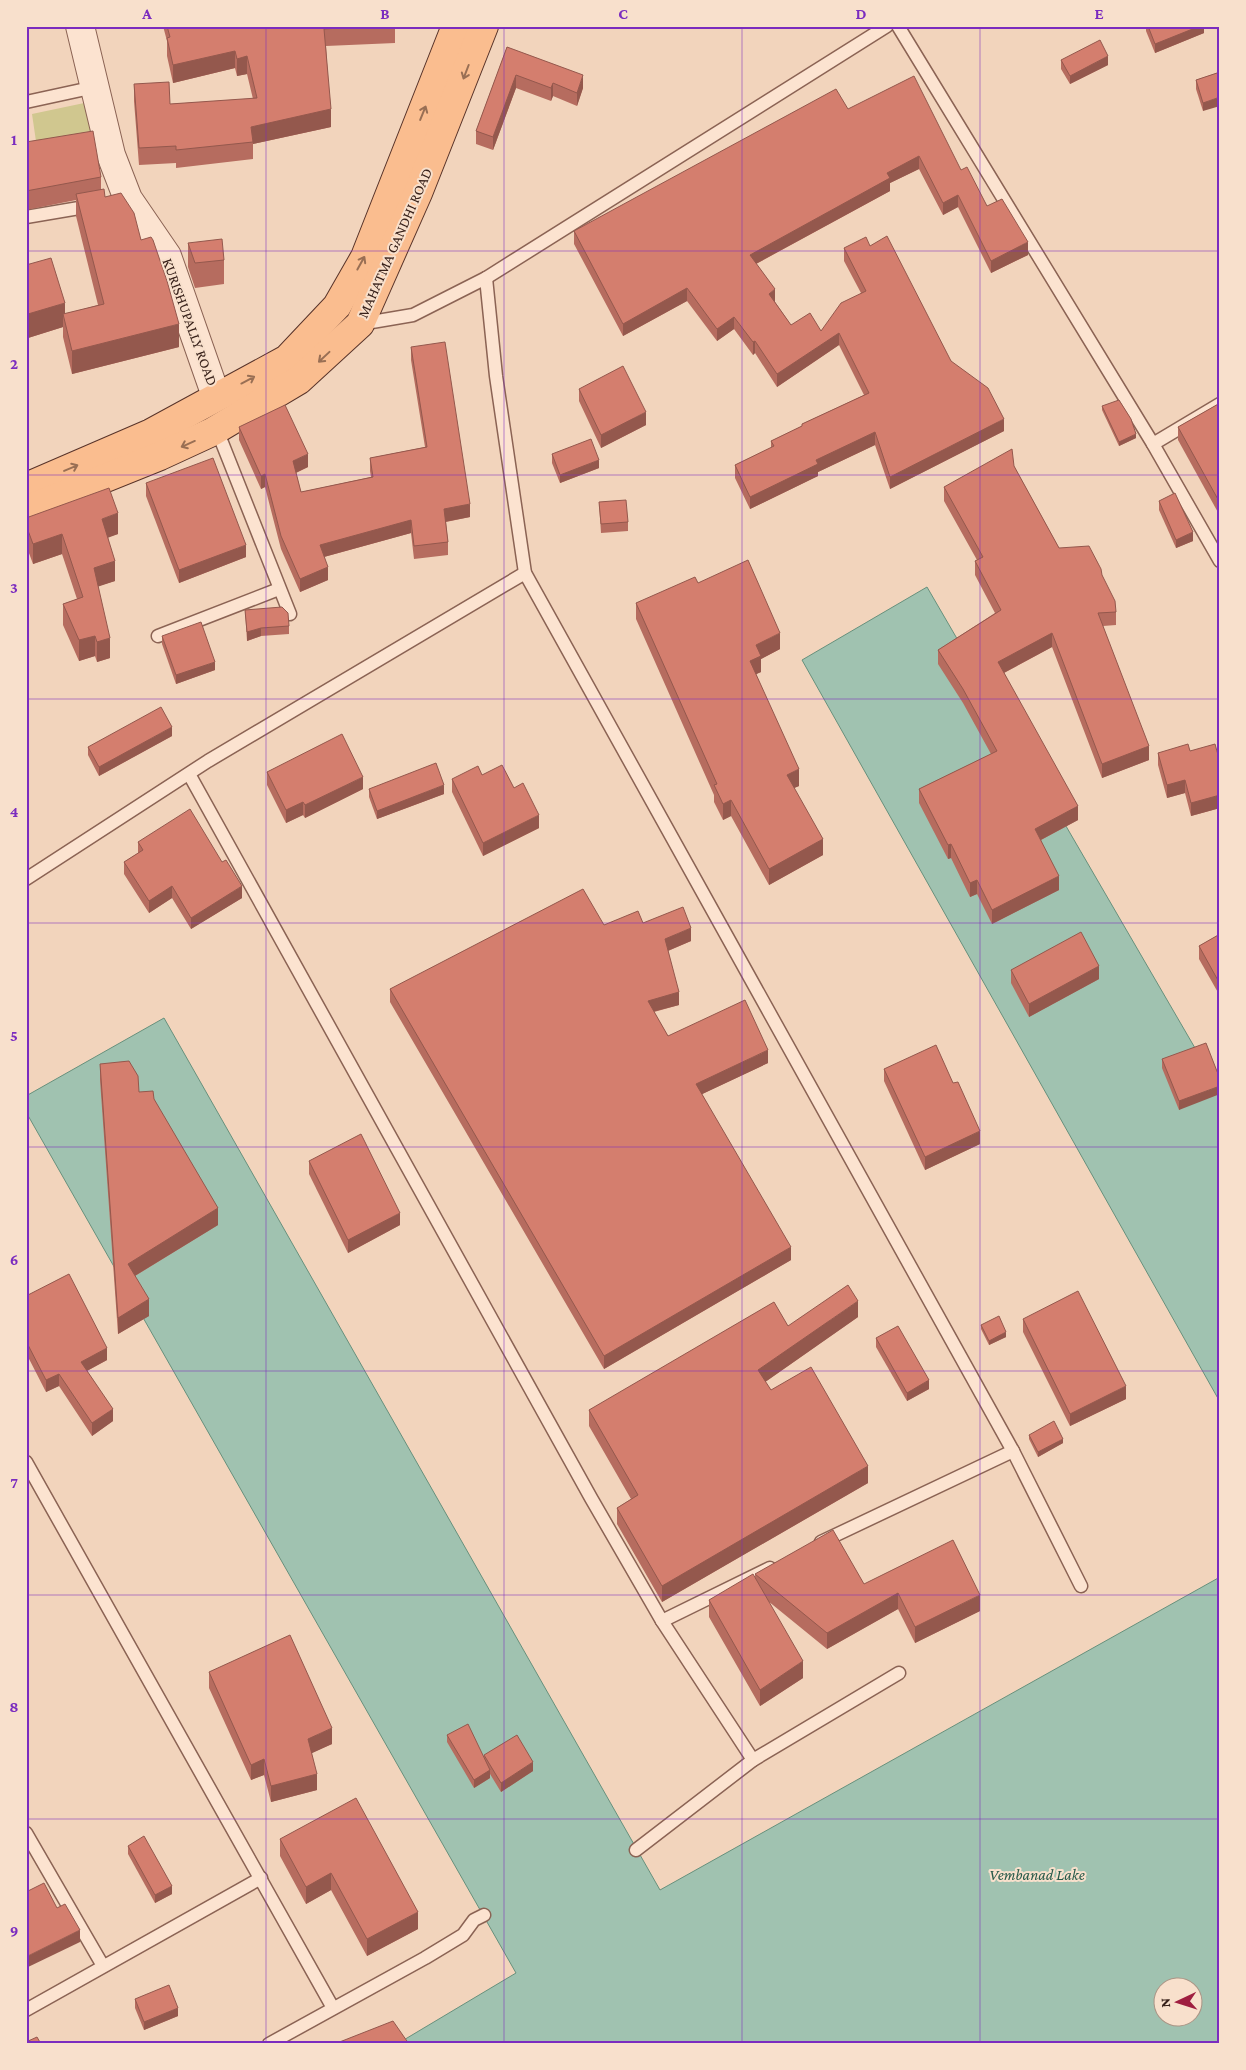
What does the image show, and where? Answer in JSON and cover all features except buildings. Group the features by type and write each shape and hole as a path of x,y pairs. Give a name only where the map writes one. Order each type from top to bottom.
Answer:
{"main road":[{"name":"MAHATMA GANDHI ROAD","path":"26,487 151,432 287,359 337,306 365,257 456,26"},
{"name":"MAHATMA GANDHI ROAD","path":"26,510 160,456 217,430 299,380 360,324 418,193 484,26"},
{"path":"337,306 360,324"}],"street":[{"name":"KURISHUPALLY ROAD","path":"80,26 123,200 167,256 216,396"}],"lane":[{"path":"360,324 413,315 486,278 888,26"},
{"path":"898,26 1153,444 1220,560"},
{"path":"26,102 95,87"},
{"path":"26,217 100,204"},
{"path":"486,278 496,376 525,573 1013,1450 1081,1586"},
{"path":"1153,444 1220,404"},
{"path":"217,430 290,614"},
{"path":"26,879 189,774 525,573"},
{"path":"158,636 279,589"},
{"path":"189,774 576,1472 662,1621 753,1760"},
{"path":"811,1547 1013,1450"},
{"path":"26,1462 333,2008"},
{"path":"662,1621 784,1560"},
{"path":"636,1850 753,1760 899,1673"},
{"path":"26,1832 103,1966"},
{"path":"26,2010 261,1878"},
{"path":"270,2044 440,1949 463,1935 474,1920 484,1915"}],"shaded area":[{"path":"89,102 100,140 37,148 32,114"}],"water":[{"path":"927,587 1220,1091 1220,1402 802,660"},
{"name":"Vembanad Lake","path":"164,1018 660,1890 1220,1577 1220,2044 397,2044 516,1973 26,1112 26,1096"}]}
